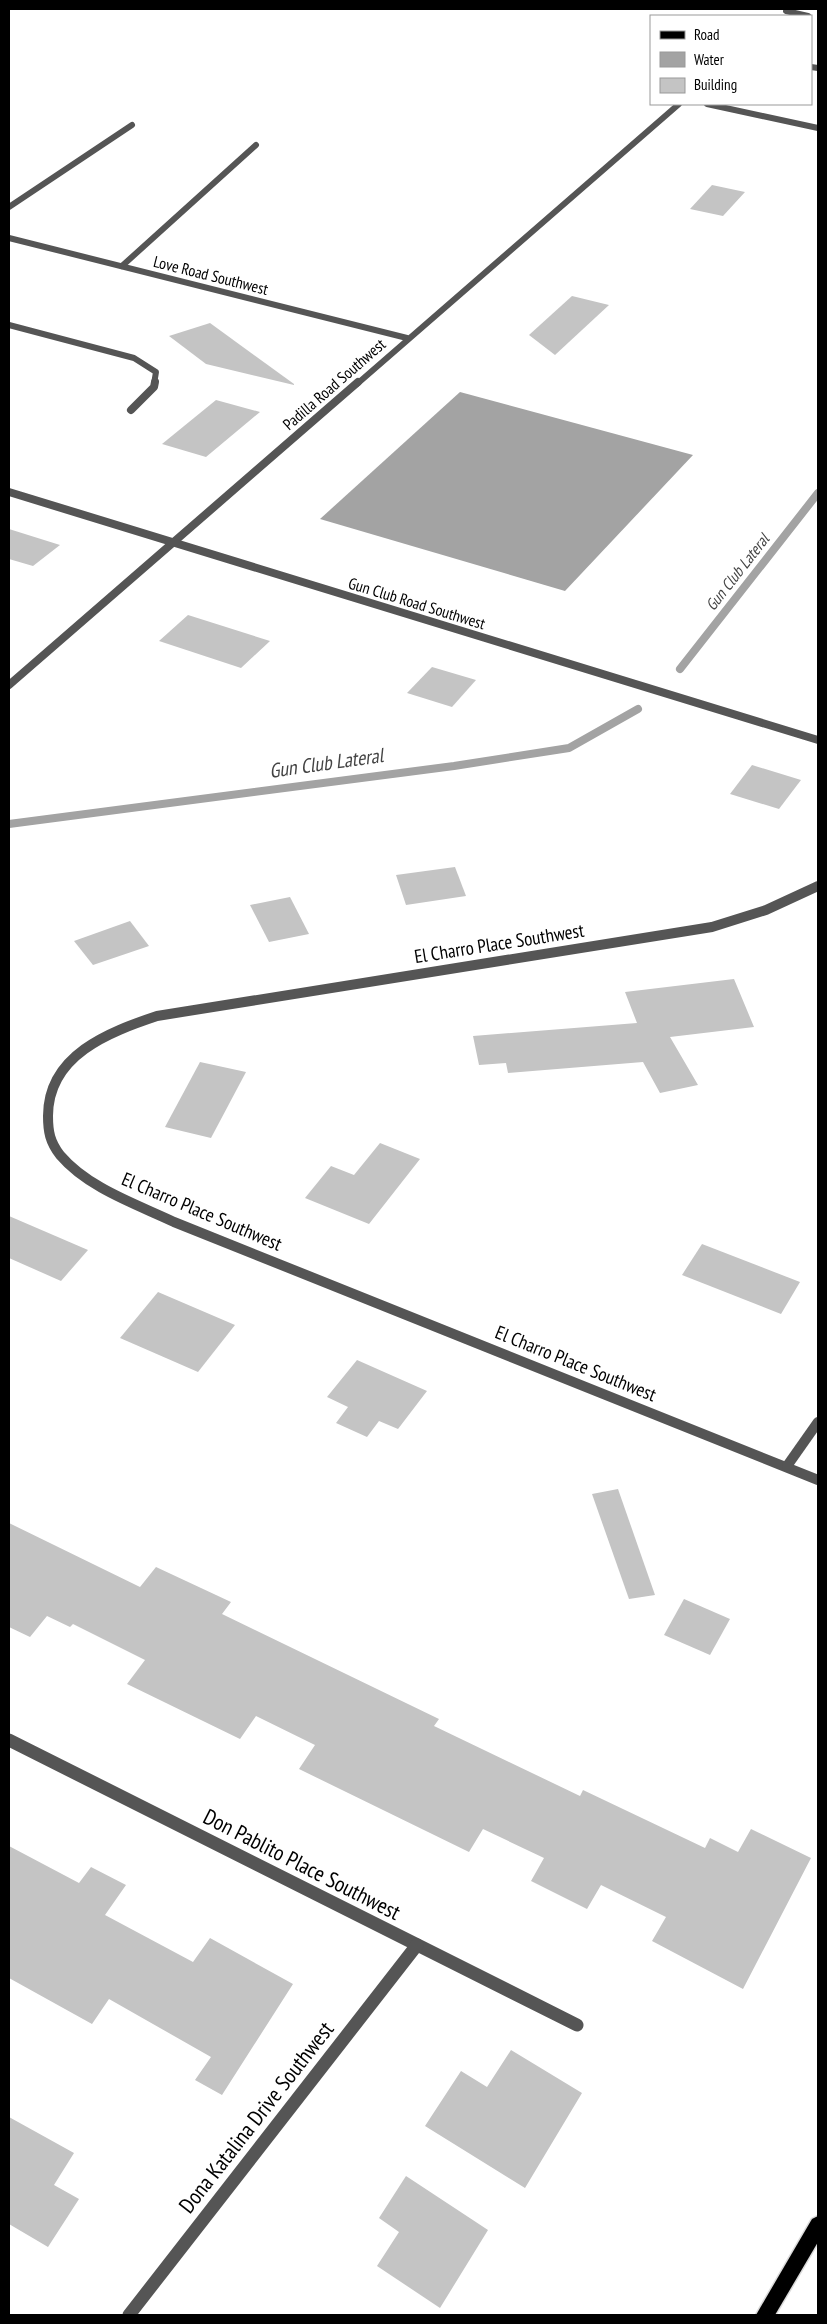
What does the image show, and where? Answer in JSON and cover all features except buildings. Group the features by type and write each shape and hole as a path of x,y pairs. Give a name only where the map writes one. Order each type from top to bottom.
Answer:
{"main road":[{"path":"765,2315 818,2225"}],"street":[{"path":"788,10 804,15"},
{"name":"Padilla Road Southwest","path":"9,685 678,105"},
{"path":"712,105 818,128"},
{"path":"9,207 132,125"},
{"path":"122,266 256,145"},
{"name":"Love Road Southwest","path":"9,238 407,338"},
{"path":"9,325 134,358 148,365 156,372 154,387 131,410"},
{"name":"Gun Club Road Southwest","path":"9,492 818,740"},
{"name":"El Charro Place Southwest","path":"818,886 792,901 753,916 712,926 157,1016 94,1041 69,1064 53,1086 47,1111 50,1141 70,1164 112,1193 174,1222 818,1480"},
{"path":"787,1466 818,1422"},
{"name":"Don Pablito Place Southwest","path":"9,1740 577,2025"},
{"name":"Dona Katalina Drive Southwest","path":"129,2315 417,1945"}],"water":[{"path":"460,392 693,455 565,591 320,519"}],"waterway":[{"name":"Gun Club Lateral","path":"680,669 818,493"},
{"name":"Gun Club Lateral","path":"9,824 454,766 569,748 638,709"}]}
